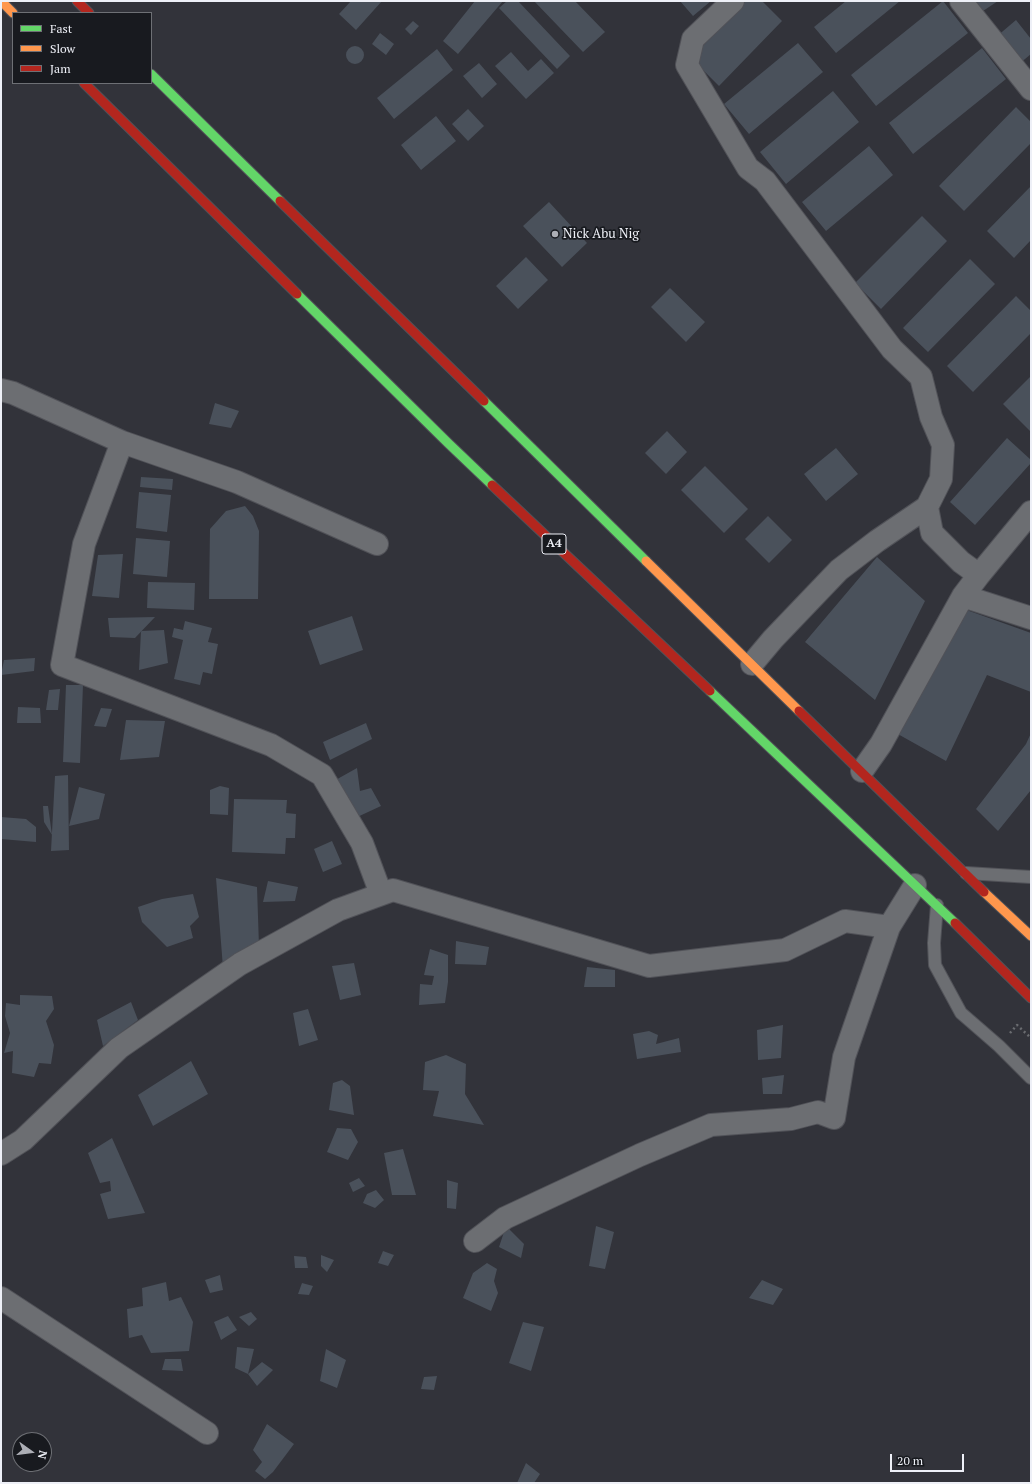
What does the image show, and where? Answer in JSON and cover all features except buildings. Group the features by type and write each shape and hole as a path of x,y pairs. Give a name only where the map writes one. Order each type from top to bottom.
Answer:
{"highway":[{"path":"77,1 88,12"},
{"path":"1,2 12,12"},
{"path":"152,75 862,771 964,873 1031,936"},
{"name":"A4","path":"85,84 448,443 915,886 937,905 1031,998"}],"street":[{"path":"733,1 693,40 687,65 748,168 765,181 892,349 921,377 931,417 943,445 941,479 927,507 877,541 839,570 773,639 752,664"},
{"path":"961,1 1031,89"},
{"path":"1,390 13,393 122,442 236,482 377,544"},
{"path":"122,442 84,544 62,665 272,745 322,775 362,843 381,894"},
{"path":"927,507 932,533 961,562 979,575"},
{"path":"862,771 881,744 963,596 1031,512"},
{"path":"963,596 1031,618"},
{"path":"475,1241 505,1218 640,1155 711,1125 790,1119 818,1112 834,1118 844,1057 889,927 915,886"},
{"path":"1,1154 23,1140 119,1048 240,964 338,910 393,890 650,966 785,950 845,921 889,927"},
{"path":"1,1298 207,1433"}],"lane":[{"path":"964,873 1031,877"},
{"path":"937,905 934,943 935,965 961,1013 999,1046 1031,1078"}],"traffic: fast":[{"path":"152,75 280,201"},
{"path":"297,294 492,485"},
{"path":"484,401 646,561"},
{"path":"710,691 955,923"}],"traffic: slow":[{"path":"1,1 12,12"},
{"path":"646,561 799,711"},
{"path":"984,892 1031,936"}],"traffic: jam":[{"path":"77,1 88,12"},
{"path":"85,84 297,294"},
{"path":"280,201 484,401"},
{"path":"492,485 710,691"},
{"path":"799,711 984,892"},
{"path":"955,923 1031,998"}],"place":[{"name":"Nick Abu Nig","path":"555,234"}]}
